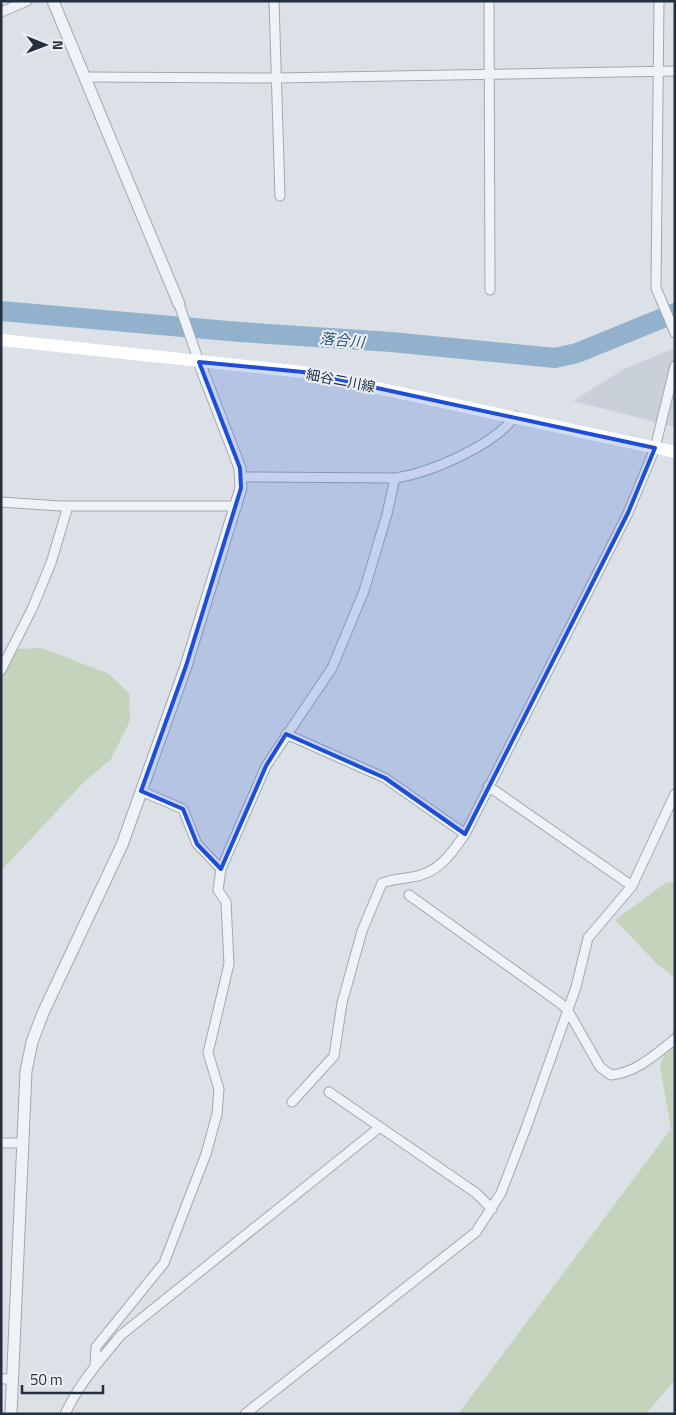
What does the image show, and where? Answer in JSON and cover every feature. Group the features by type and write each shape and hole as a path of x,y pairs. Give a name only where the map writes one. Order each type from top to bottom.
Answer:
{"main road":[{"name":"細谷二川線","path":"1,340 303,372 515,416 675,452"}],"street":[{"path":"1,12 26,1"},
{"path":"11,1414 7,1379 26,1071 32,1042 43,1013 122,845 186,666 241,488 240,468 194,349 179,304 53,1"},
{"path":"274,1 280,196"},
{"path":"489,1 490,290"},
{"path":"659,1 656,288 675,333"},
{"path":"86,77 276,78 675,71"},
{"path":"292,1102 334,1056 342,1004 362,931 382,883 394,878 414,877 447,861 465,834 628,512 655,448 675,366"},
{"path":"240,477 395,478 415,476 456,458 508,426 515,416"},
{"path":"95,1366 96,1347 164,1262 206,1154 217,1114 219,1089 208,1053 229,964 226,902 218,890 221,869 266,766 332,668 364,591 387,514 395,478"},
{"path":"1,502 68,506 237,506"},
{"path":"1,670 32,609 51,563 68,506"},
{"path":"286,734 385,778 465,834"},
{"path":"488,786 632,886"},
{"path":"141,791 183,809 197,844 221,869"},
{"path":"245,1414 476,1232 492,1209 526,1128 576,987 588,938 632,886 675,794"},
{"path":"409,895 567,1010 600,1067 611,1075 623,1074 650,1059 675,1039"},
{"path":"329,1092 476,1193 492,1209"},
{"path":"65,1414 72,1398 121,1335 380,1127"},
{"path":"1,1142 23,1143"}],"highlighted area":[{"path":"199,362 303,372 655,448 628,513 465,834 385,778 286,734 266,766 221,869 197,844 183,809 141,791 186,666 241,488 240,468"}],"shaded area":[{"path":"675,348 675,427 573,401 624,369"}],"green space":[{"path":"42,648 109,674 129,693 130,721 111,759 84,782 1,871 1,669 13,649"},
{"path":"667,882 675,882 675,978 657,964 615,920"},
{"path":"675,1026 675,1380 646,1414 458,1414 671,1129 660,1066"}],"waterway":[{"name":"落合川","path":"1,311 240,332 391,342 555,358 577,353 675,313"}]}
